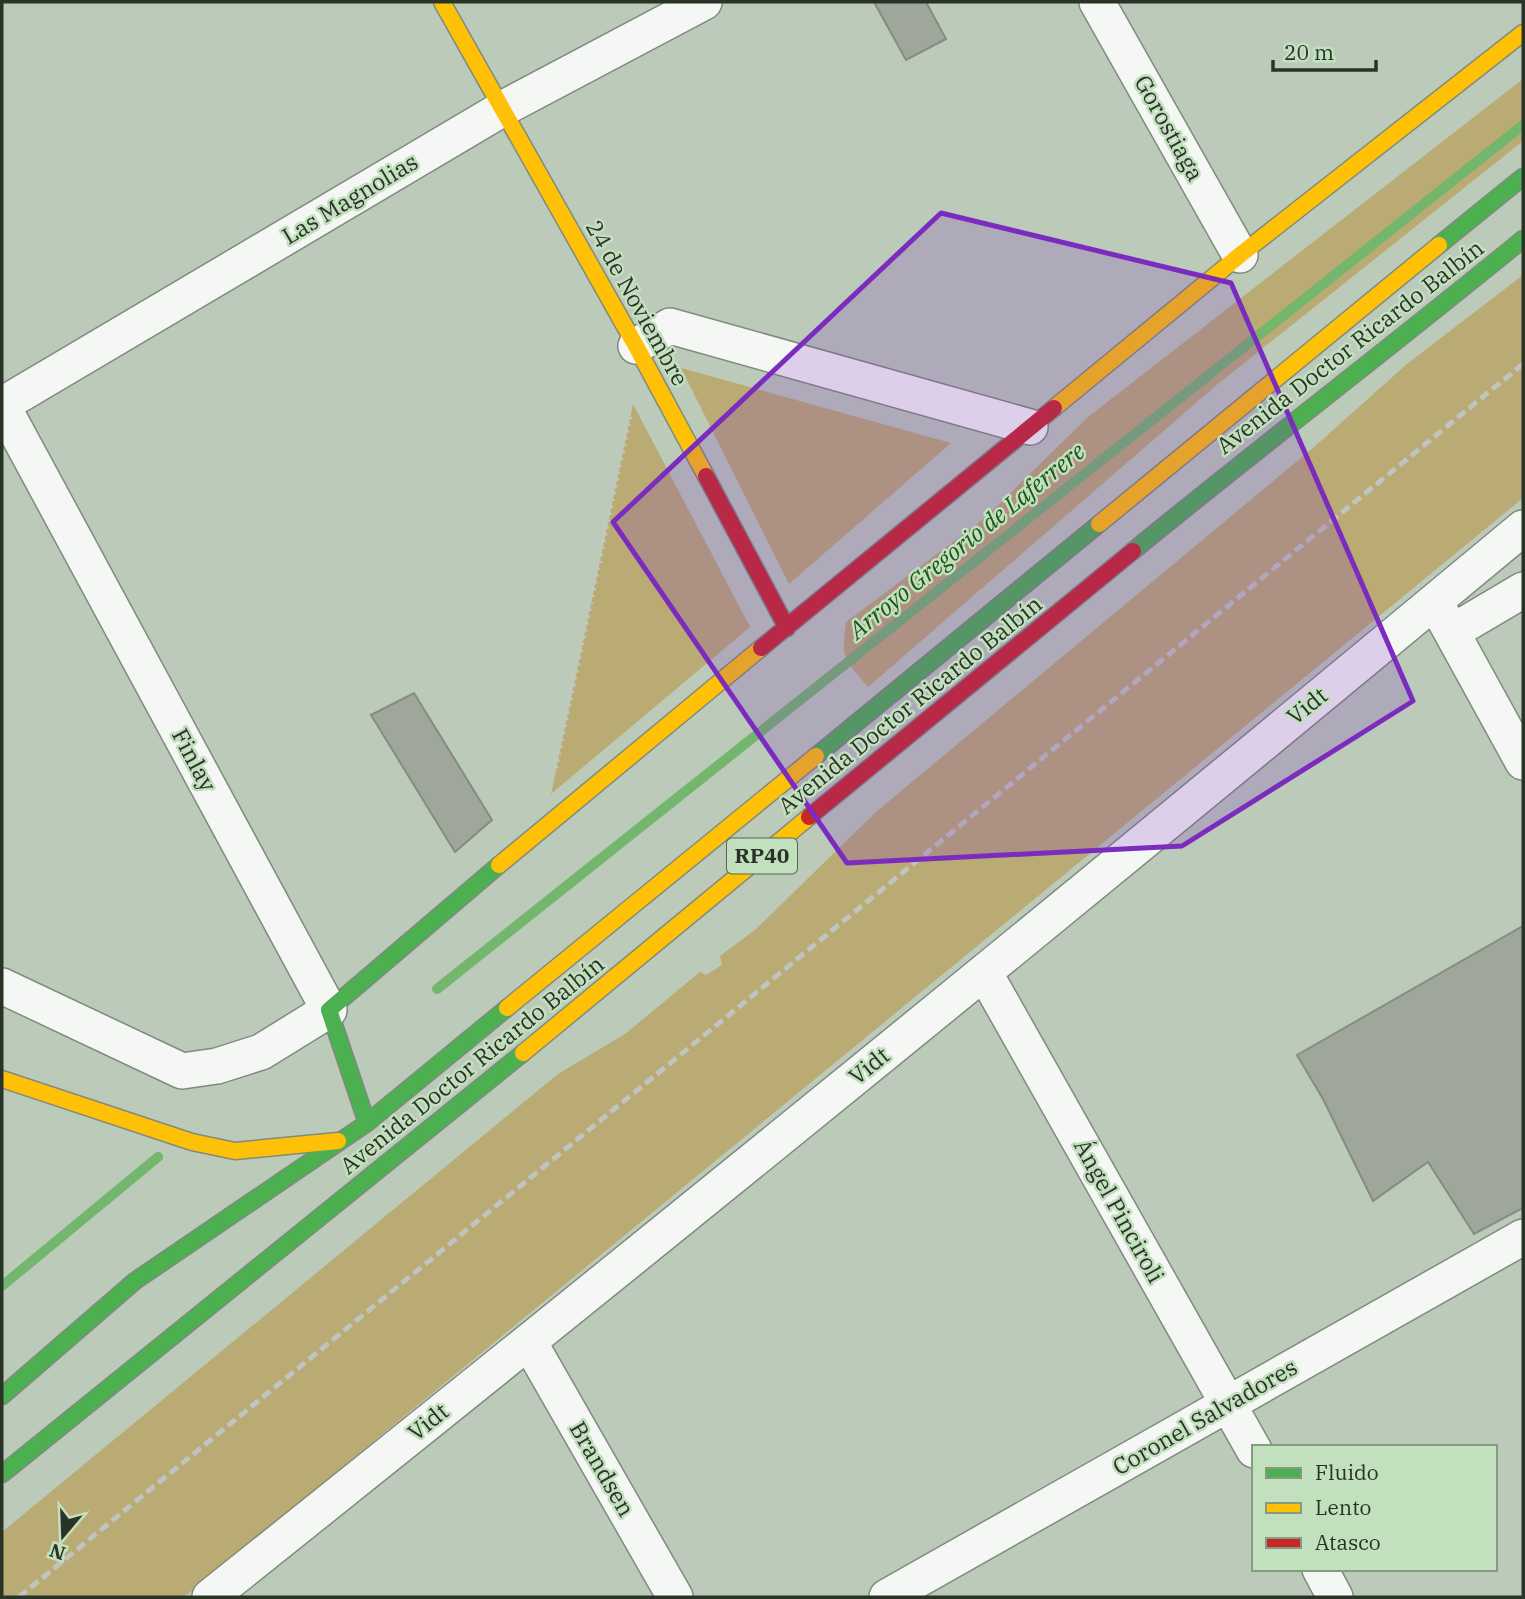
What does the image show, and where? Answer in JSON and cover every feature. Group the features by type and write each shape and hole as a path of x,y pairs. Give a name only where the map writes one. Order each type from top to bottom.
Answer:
{"main road":[{"name":"24 de Noviembre","path":"442,2 636,346 787,628"},
{"path":"329,1010 541,829 1240,254 1523,33"},
{"name":"Avenida Doctor Ricardo Balbín","path":"2,1396 135,1281 367,1123 1523,177"},
{"name":"Avenida Doctor Ricardo Balbín","path":"2,1474 414,1143 1242,461 1401,339 1523,239"},
{"name":"Finlay","path":"329,1010 367,1123"},
{"path":"2,1079 192,1142 235,1151 338,1141"}],"street":[{"name":"Las Magnolias","path":"2,405 502,109 704,2"},
{"name":"Gorostiaga","path":"1097,2 1240,254"},
{"path":"636,346 670,326 1030,427"},
{"name":"Finlay","path":"2,405 329,1010"},
{"name":"Vidt","path":"210,1597 530,1342 1523,528"},
{"path":"1452,632 1523,590"},
{"path":"1435,601 1523,762"},
{"name":"Ángel Pinciroli","path":"984,972 1252,1446"},
{"path":"2,986 181,1071 217,1066 261,1052 329,1010"},
{"name":"Coronel Salvadores","path":"887,1597 1523,1237"},
{"name":"Brandsen","path":"530,1342 675,1597"},
{"path":"1321,1571 1335,1597"}],"path":[{"path":"541,829 551,794 633,404"}],"highlighted area":[{"path":"941,213 1231,283 1413,701 1182,846 847,863 613,522"}],"shaded area":[{"path":"1523,79 1523,141 1219,383 868,687 846,658 846,622 985,518 1088,417"},
{"path":"1523,275 1523,498 184,1597 2,1597 2,1532 558,1074 625,1034 700,972 706,975 722,965 720,956 756,929 877,811 1313,448 1407,364"},
{"path":"681,368 951,443 789,584"},
{"path":"633,404 750,627 551,794"}],"building":[{"path":"874,2 926,2 946,39 906,60"},
{"path":"414,693 492,820 455,852 371,715"},
{"path":"1523,926 1523,1208 1474,1234 1428,1162 1373,1201 1323,1099 1297,1055"}],"waterway":[{"name":"Arroyo Gregorio de Laferrere","path":"437,989 1523,125"},
{"name":"Arroyo Gregorio de Laferrere","path":"2,1286 158,1157"}],"railway":[{"path":"19,1597 1523,364"}],"traffic: fast":[{"path":"1439,245 1523,177"},
{"path":"1133,551 1523,239"},
{"path":"816,756 1099,524"},
{"path":"367,1123 329,1010 499,865"},
{"path":"2,1396 135,1281 367,1123 507,1008"},
{"path":"2,1474 523,1053"}],"traffic: slow":[{"path":"442,2 636,346 706,476"},
{"path":"1054,408 1240,255 1523,33"},
{"path":"1099,524 1439,245"},
{"path":"499,865 761,648"},
{"path":"507,1008 816,756"},
{"path":"523,1053 809,817"},
{"path":"2,1079 192,1142 235,1151 338,1141"}],"traffic: jam":[{"path":"761,648 1054,408"},
{"path":"706,476 787,628"},
{"path":"809,817 1133,551"}]}
